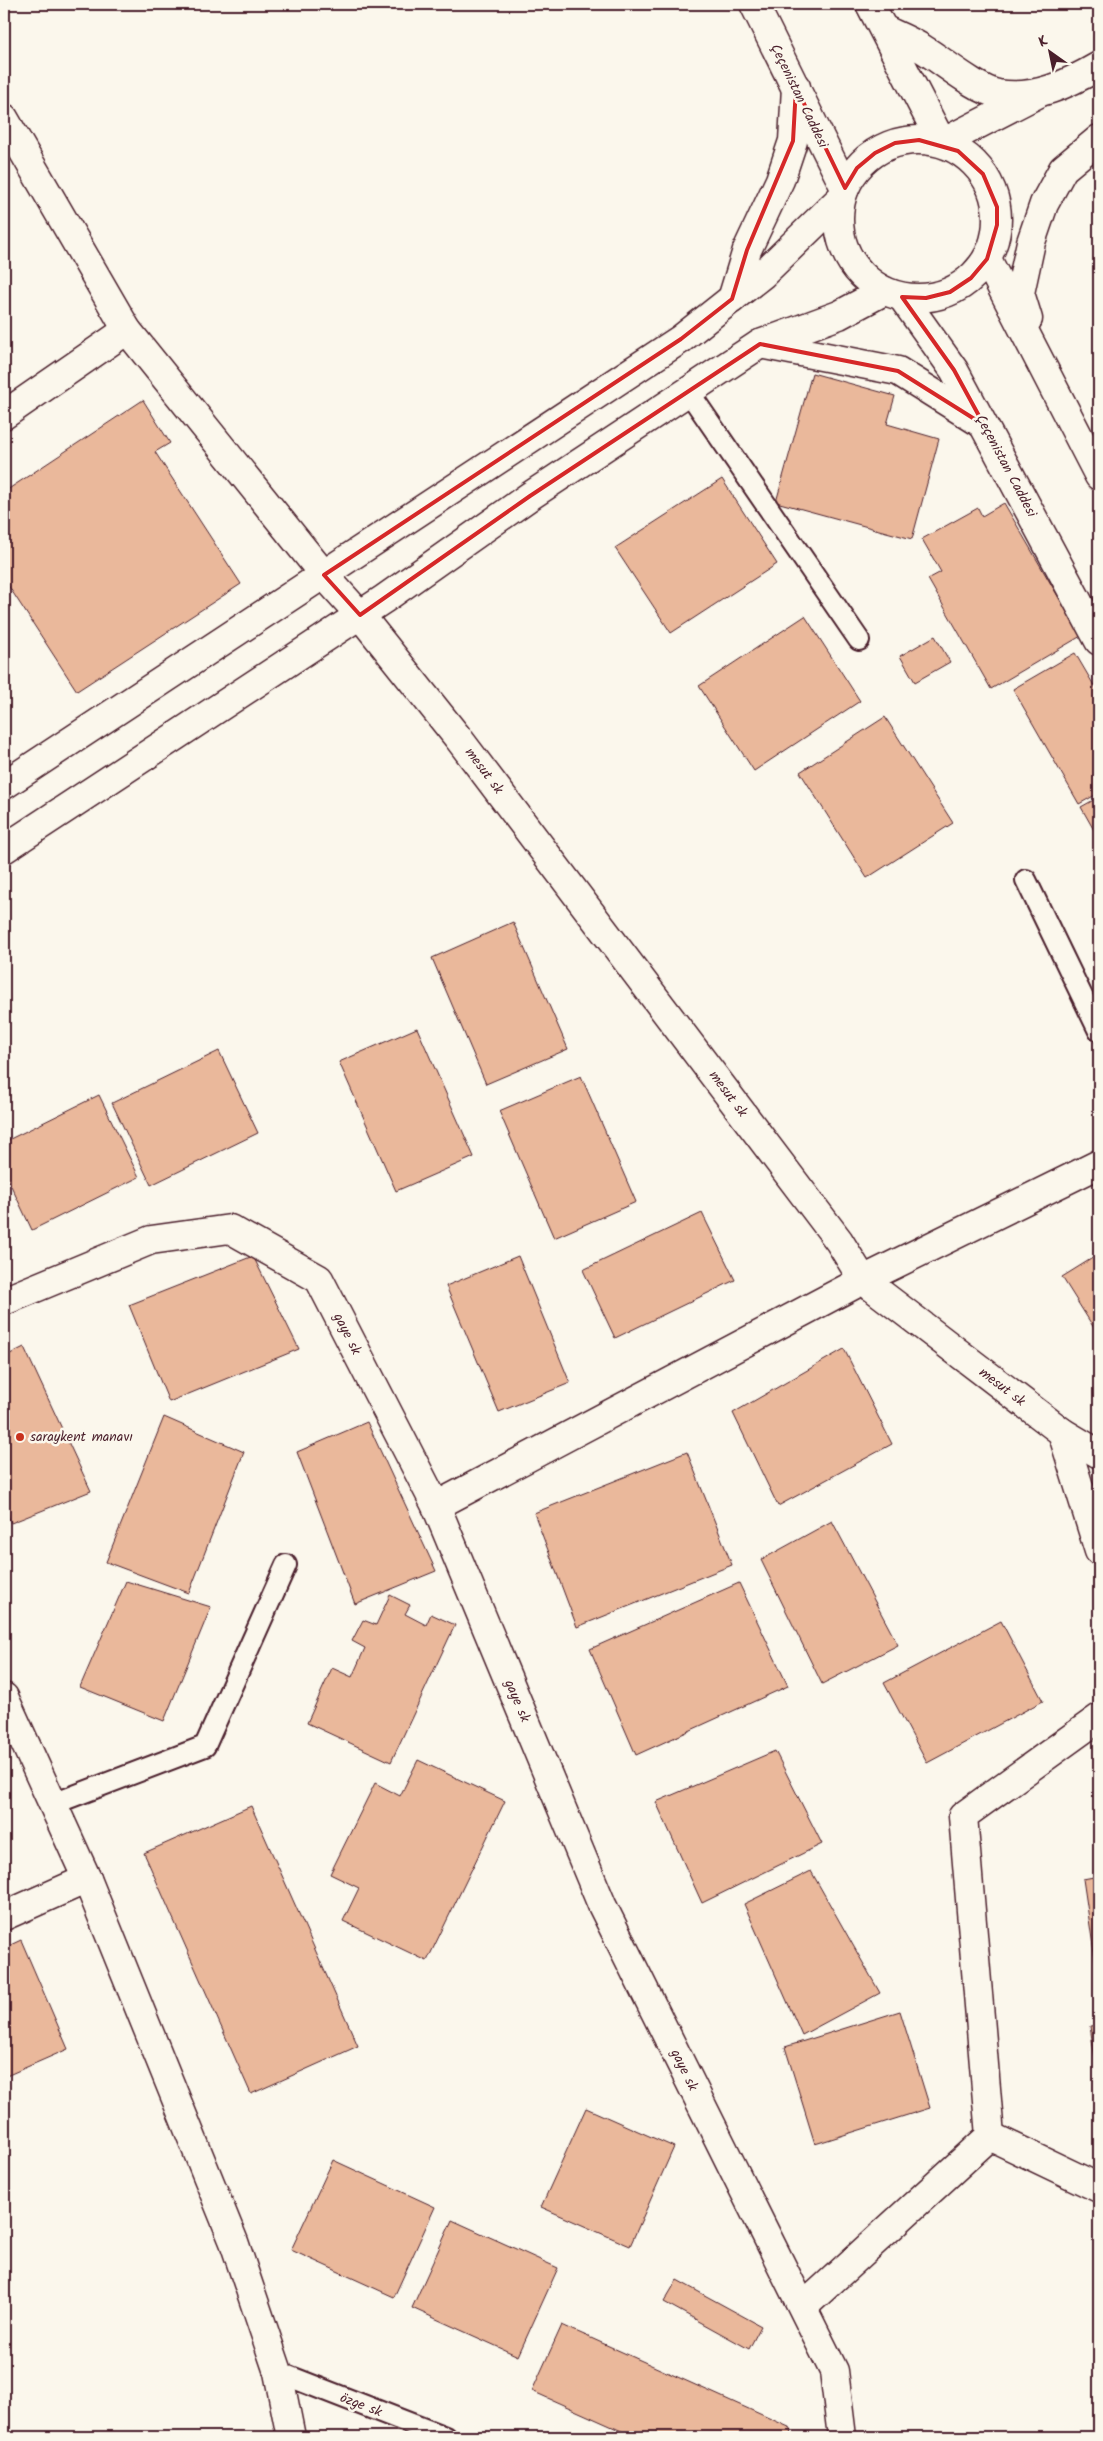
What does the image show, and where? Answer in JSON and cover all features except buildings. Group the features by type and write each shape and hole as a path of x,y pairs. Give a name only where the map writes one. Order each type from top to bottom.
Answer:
{"street":[{"name":"Çeçenistan Caddesi","path":"754,4 796,87 843,193"},
{"path":"870,4 942,144"},
{"path":"885,30 922,48 972,82 997,94 1037,94"},
{"path":"942,144 1037,94 1072,82 1099,66"},
{"path":"732,299 747,250 780,180 793,142 796,87"},
{"name":"mesut sk","path":"4,118 127,330 324,575 360,615 460,740 833,1233 863,1280 1062,1432 1099,1454"},
{"path":"1038,354 1020,294 1032,242 1044,204 1063,169 1099,139"},
{"path":"4,786 681,339 763,274 843,193 857,168 875,153 895,143 918,140 942,144 958,151 972,161 983,174 992,190 997,208 997,225 987,258 971,278 950,292 926,298 893,294 868,282 855,268 845,252 839,235 838,217 843,193"},
{"path":"987,258 1099,476"},
{"name":"Çeçenistan Caddesi","path":"893,294 954,370 1099,641"},
{"path":"4,849 360,615 530,496 760,344 893,294"},
{"path":"4,415 127,330"},
{"path":"760,344 898,371 984,425"},
{"path":"436,1506 863,1280 1099,1164"},
{"name":"gaye sk","path":"4,1301 151,1240 230,1230 319,1279 436,1506 602,1904 834,2371 842,2437"},
{"path":"1062,1432 1099,1551"},
{"path":"4,1697 87,1879 234,2242 278,2372 291,2437"},
{"path":"990,2136 963,1816 1099,1718"},
{"path":"4,1916 87,1879"},
{"path":"802,2307 990,2136"},
{"path":"990,2136 1099,2188"}],"lane":[{"path":"688,391 859,640"},
{"path":"1026,880 1099,1031"},
{"path":"53,1804 205,1746 286,1565"},
{"name":"özge sk","path":"278,2372 445,2437"}],"highlighted area":[{"path":"796,87 845,188 857,168 875,153 895,143 919,140 958,151 983,174 997,207 997,225 987,259 971,278 950,292 926,298 902,297 954,370 984,425 898,371 760,344 530,496 360,615 324,575 681,339 732,299 747,250 793,141"}],"place":[{"name":"saraykent manavı","path":"20,1437"}]}
